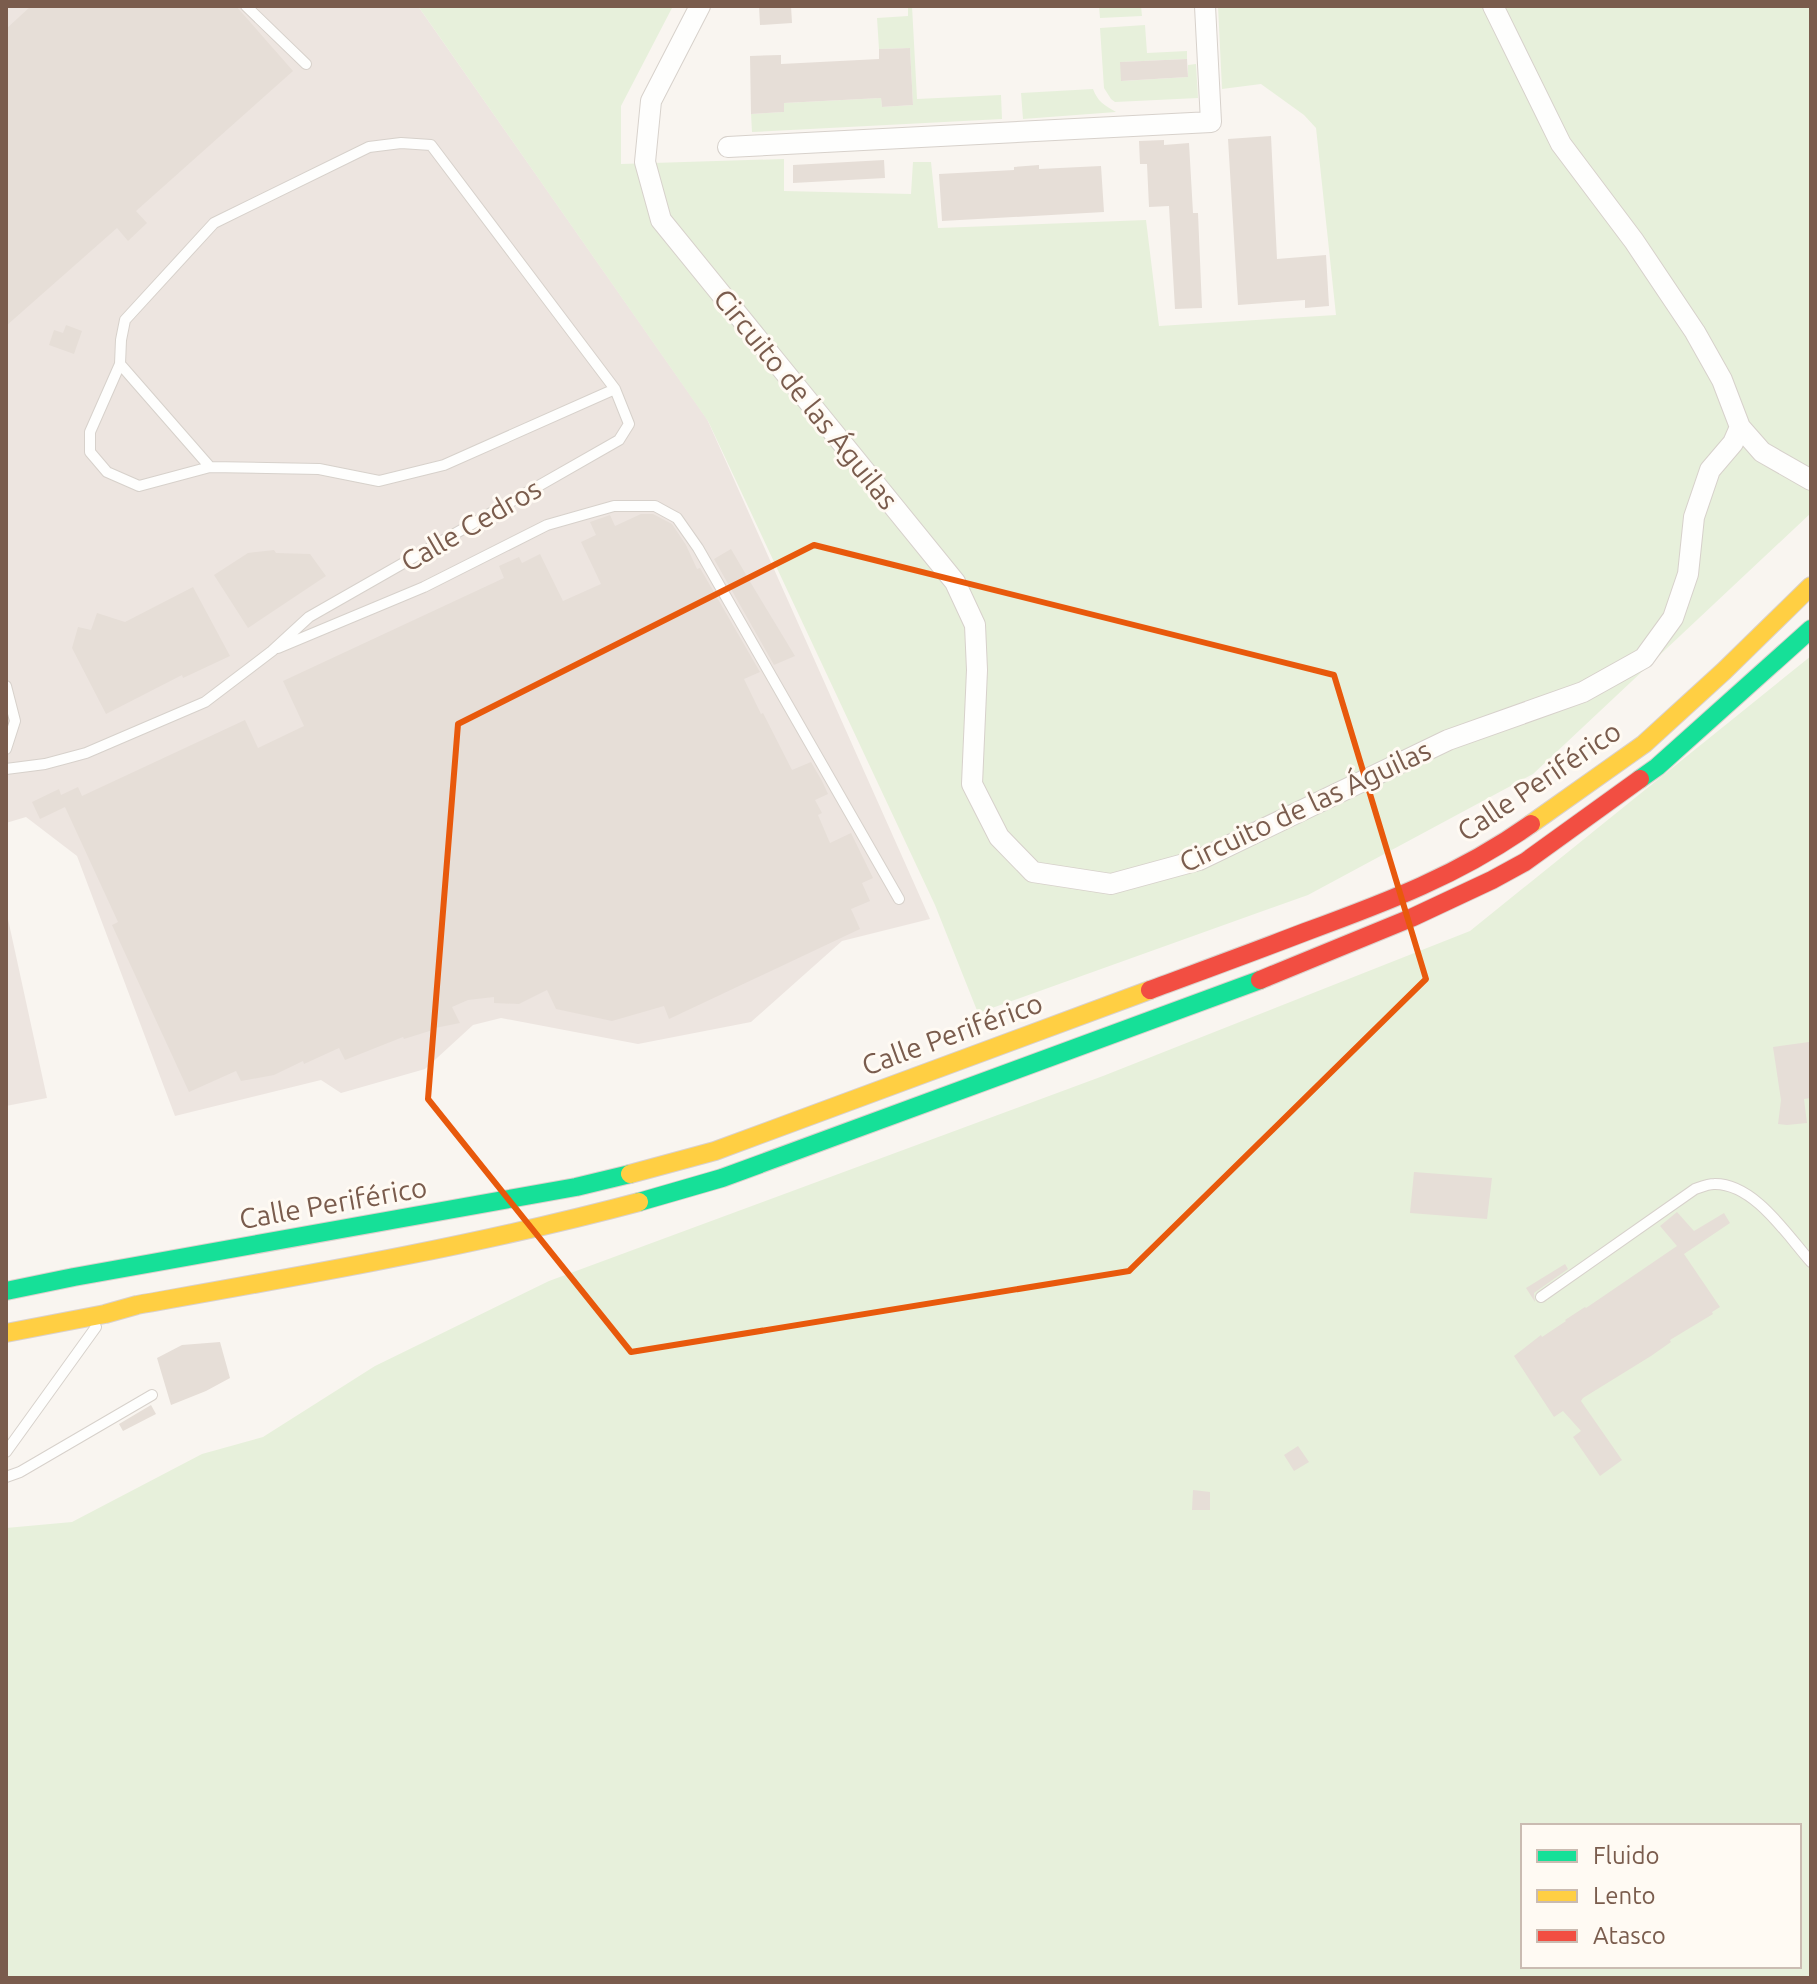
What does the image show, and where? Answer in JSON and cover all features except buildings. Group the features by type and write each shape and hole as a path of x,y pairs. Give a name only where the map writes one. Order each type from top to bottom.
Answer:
{"highway":[{"name":"Calle Periférico","path":"6,1291 631,1175 715,1151 1395,899 1453,872 1508,840 1644,744 1811,586"},
{"name":"Calle Periférico","path":"6,1333 137,1305 450,1248 651,1200 722,1178 1236,990 1411,918 1525,862 1657,767 1811,629"},
{"path":"25,1269 74,1277"}],"street":[{"name":"Circuito de las Águilas","path":"700,6 651,101 645,162 661,220 955,582 975,625 977,670 972,784 999,837 1033,872 1111,884 1199,860 1448,740 1583,692 1644,658 1673,618 1688,574 1694,517 1710,470 1733,443 1740,427"},
{"path":"728,147 1211,122 1205,6"},
{"path":"1493,6 1561,144 1634,241 1695,332 1722,380 1740,427 1762,452 1811,480"}],"lane":[{"path":"246,6 306,64"},
{"name":"Calle Cedros","path":"6,769 45,764 86,753 205,702 272,651 309,617 619,440 629,424 615,389 431,145 401,143 369,147 214,223 125,320 120,364"},
{"path":"210,467 120,364 90,432 90,452 107,472 139,486 210,467 319,469 379,481 444,465 615,389"},
{"path":"272,651 424,587 547,525 614,506 655,506 677,518 698,548 899,899"},
{"path":"6,686 15,721 6,749"},
{"path":"1541,1297 1695,1189 1713,1184 1739,1189 1762,1206 1811,1262"},
{"path":"6,1452 105,1314"},
{"path":"6,1477 20,1472 152,1395"}],"highlighted area":[{"path":"814,545 1334,675 1426,979 1129,1271 631,1352 428,1099 458,724"}],"shaded area":[{"path":"6,6 418,6 707,419 930,919 842,941 751,1022 638,1044 501,1018 473,1025 425,1069 341,1093 321,1080 175,1116 77,856 26,817 6,823"},
{"path":"6,910 47,1098 6,1106"}],"green space":[{"path":"418,6 673,6 621,106 621,164 784,159 784,191 911,194 913,162 931,162 938,228 1146,220 1159,326 1336,315 1316,128 1304,115 1261,84 1222,89 1218,6 1811,6 1811,513 1533,774 1308,895 978,1013 935,905 708,421"},
{"path":"908,6 912,6 917,99 1001,95 1002,119 752,132 751,114 783,112 784,103 881,98 882,107 913,105 910,48 879,49 877,18 908,16"},
{"path":"1099,6 1141,6 1142,16 1100,18"},
{"path":"1145,25 1147,53 1187,51 1187,59 1121,62 1122,81 1188,77 1188,65 1196,64 1198,98 1115,102 1111,99 1104,88 1100,28"},
{"path":"1093,89 1102,103 1116,112 1023,119 1021,93"},
{"path":"1811,656 1811,1978 6,1978 6,1528 72,1522 202,1454 263,1437 375,1366 549,1281 1103,1076 1470,931"}],"traffic: fast":[{"path":"1640,779 1811,629"},
{"path":"639,1202 722,1178 1260,980"},
{"path":"6,1291 576,1187 630,1174"}],"traffic: slow":[{"path":"1531,824 1644,744 1811,586"},
{"path":"630,1174 715,1151 1150,990"},
{"path":"6,1333 137,1305 452,1246 639,1202"}],"traffic: jam":[{"path":"1260,980 1411,918 1492,880 1525,862 1640,779"},
{"path":"1150,990 1422,886 1477,858 1531,824"}]}
